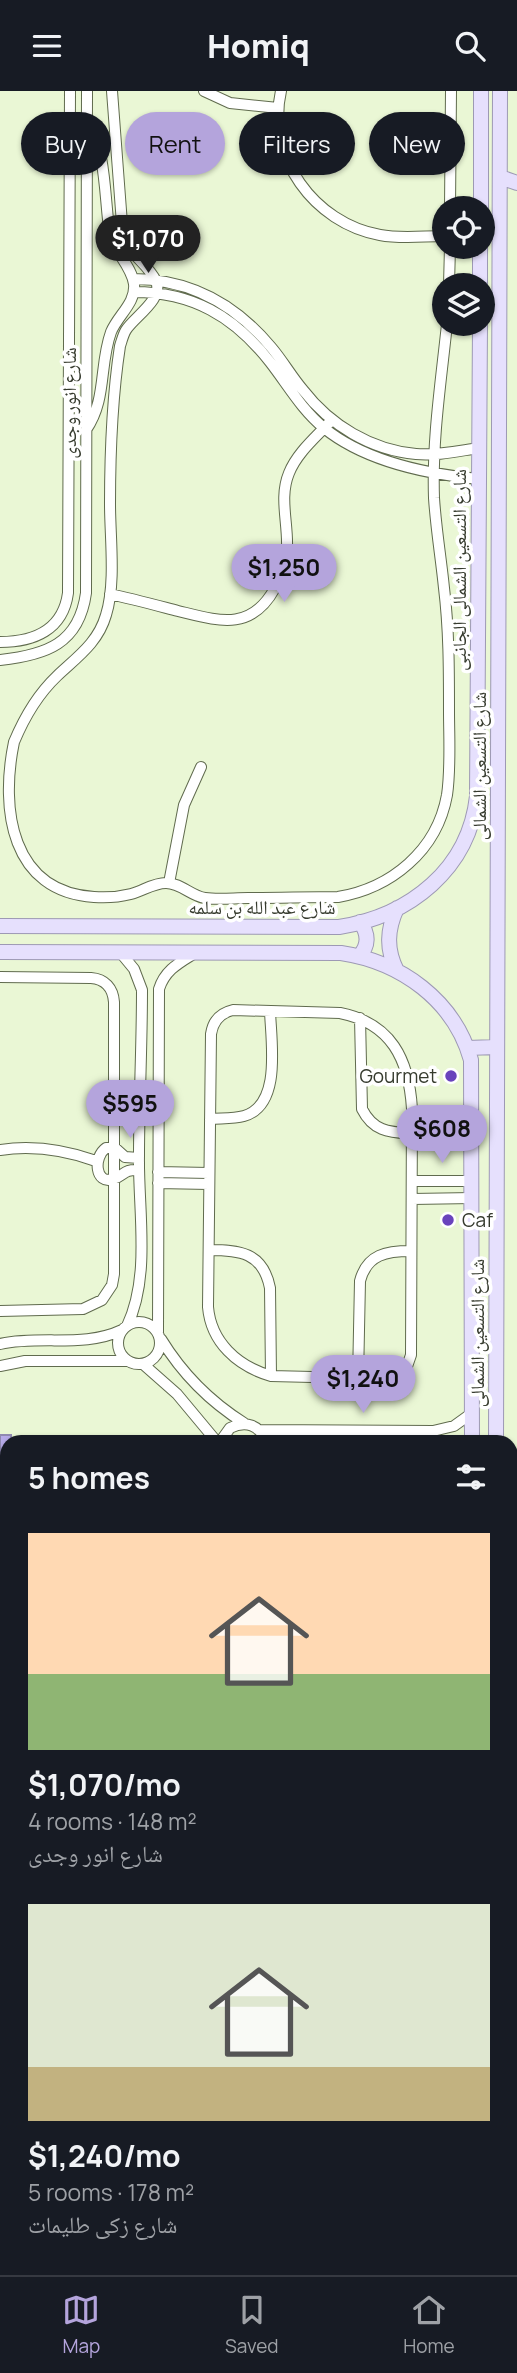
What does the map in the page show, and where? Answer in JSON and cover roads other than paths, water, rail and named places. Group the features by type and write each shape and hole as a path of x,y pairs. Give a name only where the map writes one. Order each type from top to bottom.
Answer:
{"main road":[{"path":"481,91 481,196"},
{"name":"شارع التسعين الشمالى","path":"496,1435 500,91"},
{"path":"500,177 517,183"},
{"path":"500,210 515,203"},
{"name":"شارع التسعين الشمالى الجانبى","path":"474,816 477,796 480,336"},
{"path":"479,421 499,421"},
{"path":"478,622 499,624"},
{"path":"474,816 498,816"},
{"name":"شارع عبد الله بن سلمه","path":"0,926 315,928 360,922 397,908 420,895 439,878 468,835 474,816"},
{"path":"397,908 388,940 397,971"},
{"path":"359,956 367,944 366,932 360,922"},
{"path":"0,952 325,953 359,956 397,971 418,984 441,1005 469,1054 473,1181 472,1435"},
{"path":"469,1054 497,1047"}],"street":[{"name":"شارع انور وجدى","path":"46,631 64,610 68,593 70,91"},
{"name":"شارع انور وجدى","path":"87,91 87,112"},
{"path":"112,91 123,237 130,252 155,279 157,292 126,330 120,346 110,450 110,594 104,623 80,656 47,686 21,726 4,778 3,802 12,844 37,874 63,890 92,897 112,898 132,894 156,884 169,883 205,898 338,897 368,890 395,875 418,855 428,842 442,815 449,782 449,653 433,472 446,336"},
{"path":"204,91 230,103 278,108"},
{"path":"281,91 278,108 280,137 289,165 299,183 326,212 343,223 380,235 432,236"},
{"path":"450,196 451,91"},
{"name":"شارع انور وجدى","path":"0,660 33,656 59,643 72,632 79,620 86,593 87,175"},
{"path":"86,430 100,403 112,331 134,292 133,279 110,236 104,175"},
{"path":"133,279 155,279 181,284 230,310 259,333 300,395 349,445 370,455 433,472 479,479"},
{"path":"134,292 157,292 189,299 213,311 249,339 284,372"},
{"path":"110,594 225,621 250,616 261,608 275,588 284,565 287,548 284,495 289,473 301,454 328,424"},
{"path":"328,424 378,446 415,454 434,455 479,448"},
{"path":"0,642 30,639 46,631 59,643"},
{"path":"169,883 184,805 201,767"},
{"path":"120,952 134,969 142,990 140,1277 136,1302 118,1346 126,1361"},
{"path":"143,1364 157,1355 159,1335 159,989 171,968 195,953"},
{"path":"0,977 101,980 109,986 114,1002 114,1274 106,1296 83,1309 0,1311"},
{"path":"142,990 151,986 159,989"},
{"path":"233,1010 340,1013 360,1018 387,1036 400,1056 410,1087 411,1355 408,1367 395,1379 271,1376 254,1370 225,1349 215,1334 208,1307 211,1034 215,1021 233,1010"},
{"path":"210,1119 245,1116 254,1112 268,1096 271,1077 270,1011"},
{"path":"360,1018 362,1109 375,1127 386,1132 412,1134"},
{"path":"139,1158 125,1157 114,1148 106,1147 99,1153 96,1161 100,1174 106,1179 114,1179 125,1171 139,1170"},
{"path":"0,1150 43,1148 96,1161"},
{"path":"158,1177 209,1178"},
{"path":"412,1181 473,1181"},
{"path":"412,1199 473,1198"},
{"path":"209,1250 243,1252 257,1261 266,1275 270,1295 271,1376"},
{"path":"358,1379 362,1273 367,1265 381,1254 411,1251"},
{"path":"0,1345 31,1340 92,1339 144,1322 159,1335 173,1358 196,1386 224,1410 259,1430 433,1431 454,1426 472,1413"},
{"path":"0,1366 25,1361 126,1361 143,1364 177,1394 213,1435"},
{"path":"223,1435 230,1428 244,1423"},
{"path":"259,1430 262,1435"}],"place":[{"name":"Gourmet","path":"451,1076"},
{"name":"Caf","path":"448,1220"}]}
